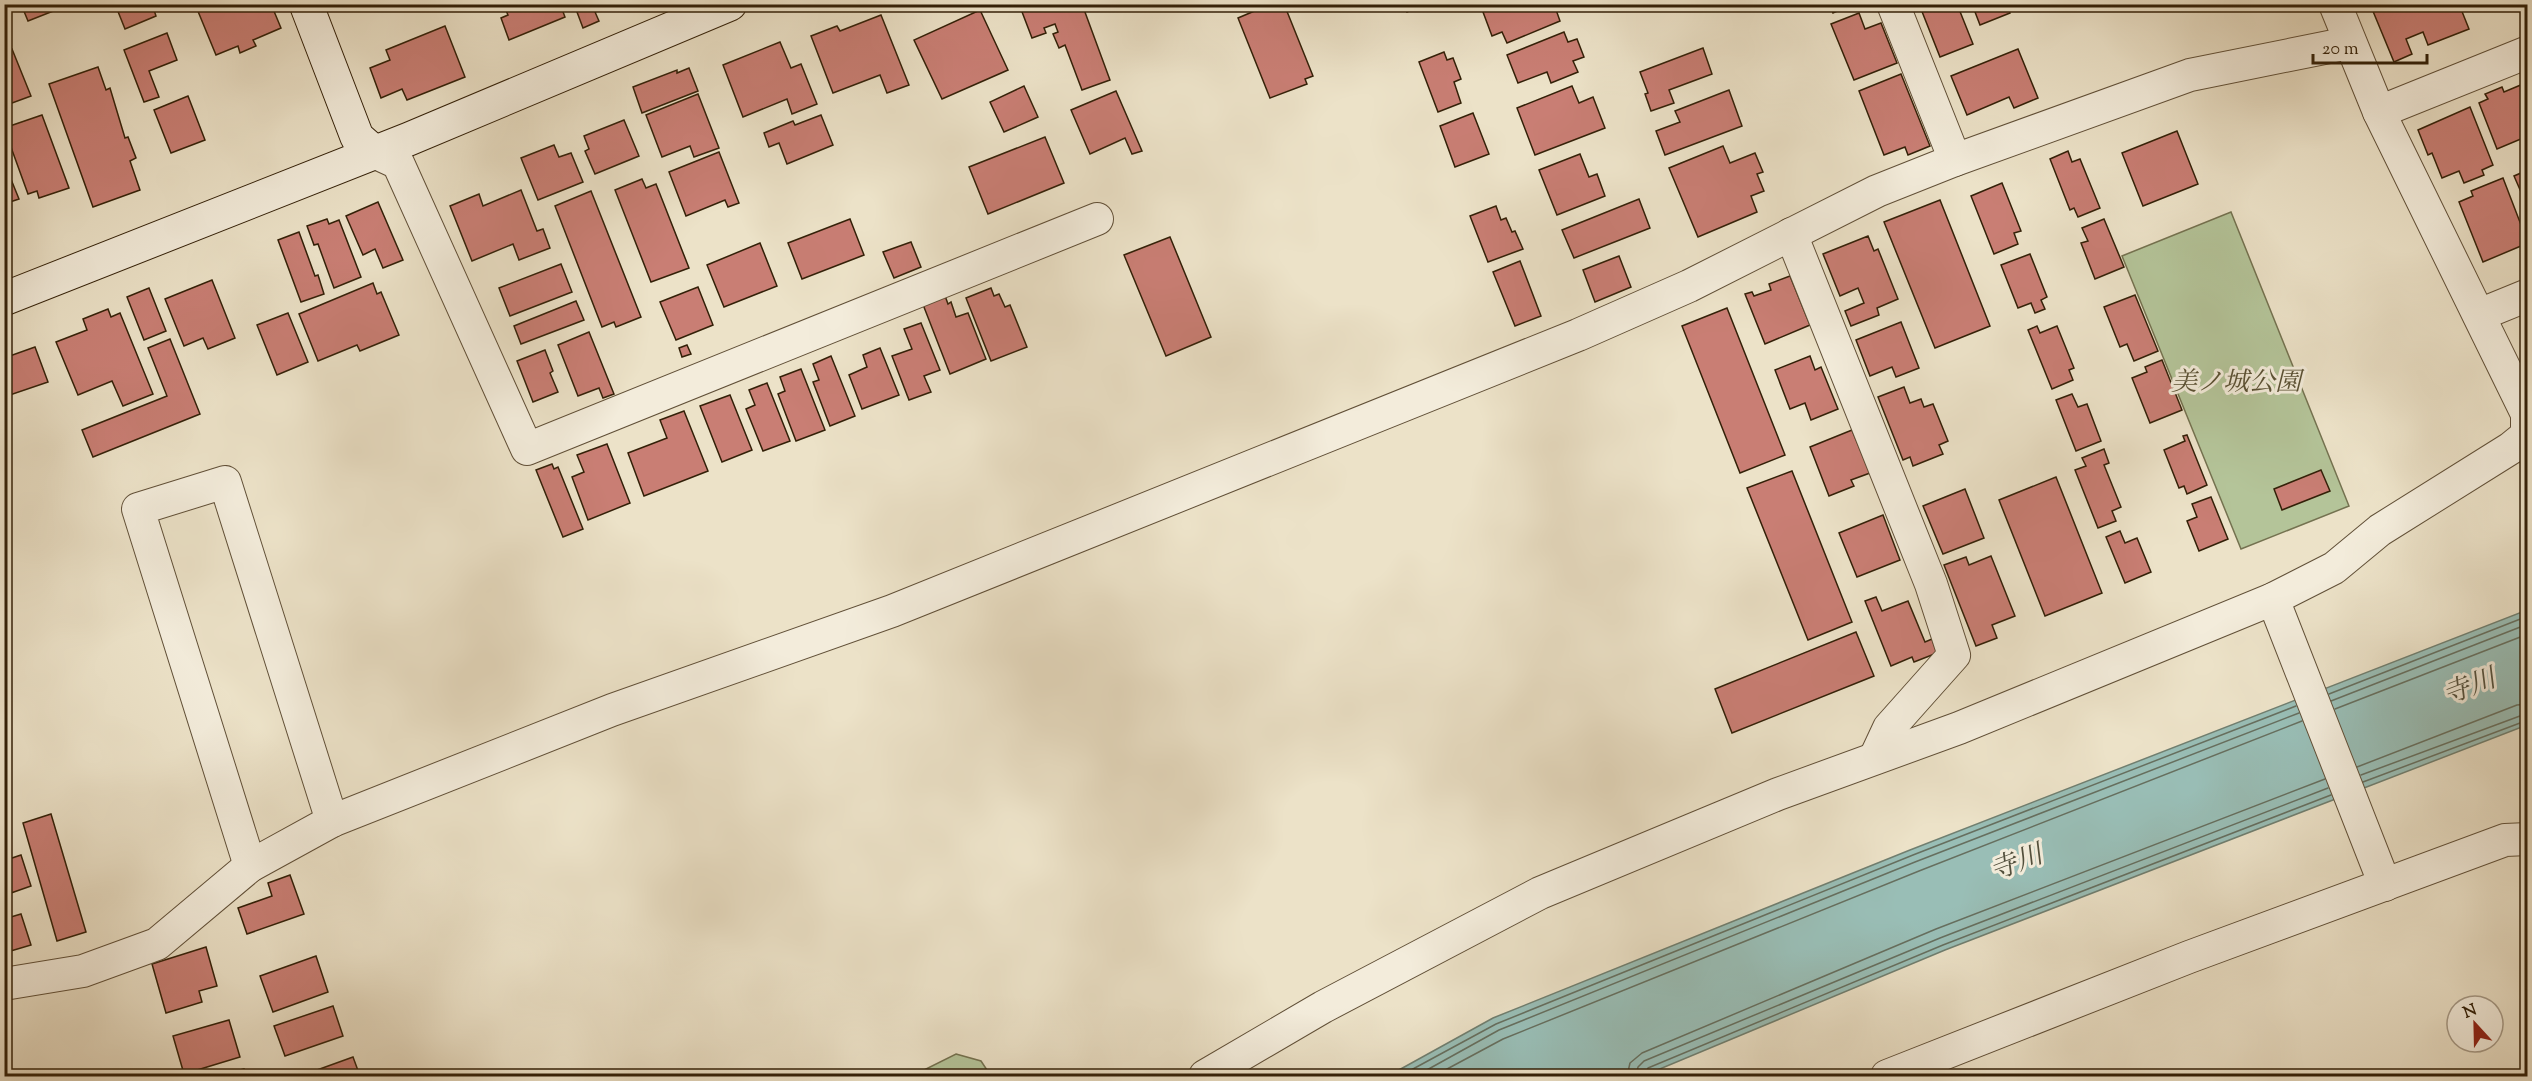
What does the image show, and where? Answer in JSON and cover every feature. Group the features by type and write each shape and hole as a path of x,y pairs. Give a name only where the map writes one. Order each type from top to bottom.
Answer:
{"street":[{"path":"306,4 357,137 374,152 398,163 527,449 1098,219"},
{"path":"4,299 374,152 730,4"},
{"path":"1893,4 1955,160"},
{"path":"1205,1077 1323,1007 1540,893 1778,794 2277,609 2334,568 2380,530 2511,448 2527,435 2527,414 2379,112 2335,4"},
{"path":"4,984 83,971 157,944 250,866 332,821 612,710 892,611 1556,344 1689,286 1877,191 1955,160 2190,75 2349,43"},
{"path":"2379,112 2528,52"},
{"path":"1791,234 1931,584 1954,655 1889,728 1875,758"},
{"path":"2480,315 2528,295"},
{"path":"250,866 138,508 225,482 332,821"},
{"path":"2277,609 2380,872"},
{"path":"1887,1077 2188,957 2380,872 2505,840 2528,839"}],"green space":[{"name":"美ノ城公園","path":"2231,212 2349,506 2241,549 2122,256"},
{"path":"956,1054 981,1061 991,1076 912,1076"}],"water":[{"name":"寺川","path":"2527,610 2527,725 1945,950 1643,1076 1388,1076 1493,1018 1910,850"}],"building":[{"path":"21,4 71,4 28,21"},
{"path":"115,4 152,4 156,16 125,29"},
{"path":"195,4 271,4 281,28 253,40 256,46 240,53 238,46 216,55"},
{"path":"513,4 560,4 565,17 509,40 501,18 508,15 505,8"},
{"path":"574,4 614,4 595,12 599,21 583,28"},
{"path":"1019,4 1082,4 1110,80 1082,90 1065,45 1059,48 1053,34 1058,32 1055,24 1044,28 1046,33 1032,38"},
{"path":"1271,4 1284,4 1313,76 1305,79 1307,84 1270,98 1238,18"},
{"path":"1404,4 1426,4 1407,12"},
{"path":"1480,4 1554,4 1560,21 1507,43 1502,32 1492,36"},
{"path":"1830,4 1853,4 1833,13"},
{"path":"1919,4 1957,4 1973,44 1940,57"},
{"path":"1972,4 2007,4 2010,13 1980,25"},
{"path":"2370,4 2459,4 2469,29 2428,45 2423,32 2406,39 2412,54 2394,62"},
{"path":"980,10 1008,70 942,99 914,40"},
{"path":"1859,13 1865,29 1881,23 1897,63 1854,80 1831,24"},
{"path":"881,15 909,85 887,93 880,75 833,93 811,36 837,26 840,31"},
{"path":"445,26 465,77 407,100 402,89 381,98 370,68 390,60 386,50"},
{"path":"1564,32 1568,42 1577,39 1584,57 1573,61 1578,72 1551,83 1547,72 1518,83 1507,55"},
{"path":"167,33 177,60 149,71 159,97 144,102 124,50"},
{"path":"780,42 791,68 801,64 817,104 792,114 787,99 743,117 723,65"},
{"path":"1703,48 1712,74 1669,90 1674,103 1651,111 1645,94 1648,93 1640,72"},
{"path":"12,49 31,96 4,106 4,52"},
{"path":"2018,49 2038,98 2014,108 2009,97 1967,115 1951,76"},
{"path":"1444,52 1447,60 1453,58 1461,79 1454,82 1461,103 1438,112 1419,62"},
{"path":"98,67 106,90 110,88 125,138 128,137 136,158 130,161 140,190 93,207 49,84"},
{"path":"689,68 698,91 642,113 633,87 677,70 677,73"},
{"path":"1901,74 1930,146 1908,155 1905,147 1884,155 1859,91"},
{"path":"2528,79 2528,136 2497,149 2479,103 2488,99 2485,94 2502,87 2504,92 2523,84 2522,81"},
{"path":"1024,86 1038,117 1004,132 990,102"},
{"path":"1572,86 1579,103 1593,97 1605,128 1535,155 1517,108"},
{"path":"1729,90 1742,126 1665,155 1656,131 1680,122 1675,111"},
{"path":"1116,91 1142,151 1132,154 1125,138 1090,154 1071,110"},
{"path":"698,94 719,148 694,157 690,146 662,157 646,115"},
{"path":"188,96 205,140 171,153 154,110"},
{"path":"2470,107 2493,165 2482,170 2484,175 2464,183 2459,171 2442,178 2432,153 2428,155 2418,130"},
{"path":"1473,113 1489,154 1455,167 1440,126"},
{"path":"42,115 69,188 39,198 37,191 28,194 4,128"},
{"path":"821,115 833,145 787,164 779,143 769,147 764,133 793,121 795,125"},
{"path":"624,120 639,156 595,174 585,151 589,149 584,136"},
{"path":"2177,131 2198,184 2143,206 2122,153"},
{"path":"1045,137 1064,183 988,214 969,167"},
{"path":"554,145 559,157 571,153 583,182 538,200 521,158"},
{"path":"1723,146 1730,163 1755,153 1763,172 1757,174 1764,191 1751,196 1757,212 1698,237 1669,168"},
{"path":"2068,151 2072,162 2080,159 2100,208 2078,217 2074,208 2070,210 2050,159"},
{"path":"719,152 739,203 728,207 725,200 686,216 669,172"},
{"path":"1580,154 1589,177 1597,174 1605,196 1557,215 1539,170"},
{"path":"4,162 19,199 4,204"},
{"path":"2528,170 2528,208 2514,176"},
{"path":"2503,178 2528,243 2483,262 2459,202 2473,196 2471,191"},
{"path":"642,179 646,188 656,184 689,268 651,282 615,190"},
{"path":"2002,183 2021,231 2014,233 2018,244 1994,254 1971,196"},
{"path":"521,190 537,231 543,229 550,248 519,260 513,244 472,261 450,206 479,194 483,206"},
{"path":"591,191 641,317 616,327 614,322 602,327 555,206"},
{"path":"1639,199 1650,228 1574,258 1562,230"},
{"path":"1940,200 1990,326 1935,348 1884,222"},
{"path":"378,202 403,260 383,268 375,249 363,255 346,216"},
{"path":"1496,206 1501,220 1506,218 1523,249 1488,262 1470,216"},
{"path":"327,219 329,224 339,220 361,277 334,288 318,244 314,245 307,226"},
{"path":"850,219 864,255 802,279 788,243"},
{"path":"2104,219 2124,267 2095,279 2081,243 2088,241 2082,228"},
{"path":"299,232 324,294 301,302 278,240"},
{"path":"1868,236 1874,251 1878,249 1898,299 1877,308 1879,315 1851,326 1845,311 1864,303 1858,288 1840,296 1823,254"},
{"path":"1170,237 1211,337 1166,356 1124,255"},
{"path":"911,242 921,267 894,278 883,252"},
{"path":"760,243 777,286 724,307 707,265"},
{"path":"2030,254 2047,297 2041,300 2045,309 2035,313 2031,303 2018,308 2001,265"},
{"path":"1619,256 1631,287 1595,302 1583,270"},
{"path":"1520,261 1541,316 1515,326 1493,272"},
{"path":"561,264 572,292 510,316 499,288"},
{"path":"1790,276 1810,325 1765,344 1745,294 1752,292 1754,296 1771,290 1769,284"},
{"path":"212,280 235,338 208,349 203,338 184,346 165,299"},
{"path":"373,283 377,294 381,292 399,335 360,351 357,345 318,361 299,314"},
{"path":"698,287 713,325 676,340 660,302"},
{"path":"149,288 166,331 144,340 127,297"},
{"path":"991,288 994,296 999,294 1005,307 1010,305 1027,347 991,361 966,298"},
{"path":"944,293 948,304 951,302 956,317 968,313 986,359 950,374 922,302"},
{"path":"2135,295 2158,351 2134,361 2127,344 2120,347 2104,307"},
{"path":"576,301 584,320 521,344 514,326"},
{"path":"1727,308 1785,455 1740,473 1682,326"},
{"path":"108,309 111,317 120,313 153,394 123,406 112,381 78,395 56,342 87,330 83,319"},
{"path":"288,313 308,362 277,375 257,325"},
{"path":"1901,322 1919,368 1896,377 1892,367 1870,376 1856,340"},
{"path":"921,323 940,370 924,376 931,392 909,400 892,356 912,349 904,329"},
{"path":"2037,326 2040,333 2057,326 2074,368 2069,370 2073,380 2052,389 2028,330"},
{"path":"589,332 614,394 603,398 599,388 578,396 558,345"},
{"path":"170,339 200,414 93,457 82,430 167,396 148,348"},
{"path":"687,345 691,354 682,357 679,348"},
{"path":"35,347 48,382 4,397 4,358"},
{"path":"880,348 899,395 862,409 849,375 867,367 863,355"},
{"path":"545,350 553,371 550,373 558,392 533,402 517,361"},
{"path":"831,356 855,416 830,426 813,382 819,380 813,364"},
{"path":"1810,356 1815,370 1821,367 1838,409 1811,420 1805,403 1790,409 1775,370"},
{"path":"2162,360 2182,410 2150,423 2132,378 2147,372 2145,367"},
{"path":"801,369 825,430 796,441 778,394 785,391 780,377"},
{"path":"767,383 790,441 763,451 746,409 755,405 749,390"},
{"path":"1904,387 1910,403 1921,399 1924,407 1933,404 1948,441 1939,445 1943,454 1913,466 1910,457 1903,460 1878,397"},
{"path":"2072,394 2078,407 2087,404 2101,441 2076,451 2056,400"},
{"path":"730,395 752,450 722,462 700,406"},
{"path":"684,411 708,471 644,496 628,453 667,438 660,420"},
{"path":"1852,430 1870,473 1851,480 1854,486 1829,496 1810,447"},
{"path":"2187,435 2207,485 2187,494 2184,486 2179,488 2164,450 2185,441 2183,436"},
{"path":"607,444 630,503 588,520 572,477 584,472 577,455"},
{"path":"2104,449 2109,463 2104,465 2121,507 2112,511 2116,521 2098,528 2075,470 2086,466 2082,458"},
{"path":"552,464 554,469 558,467 583,529 563,537 536,470"},
{"path":"2321,470 2330,491 2282,510 2274,489"},
{"path":"1792,471 1852,622 1808,640 1747,488"},
{"path":"2056,477 2102,593 2045,616 1999,500"},
{"path":"1965,489 1984,538 1943,554 1923,506"},
{"path":"2211,497 2228,539 2199,551 2187,521 2197,517 2192,504"},
{"path":"1883,515 1900,560 1857,577 1839,533"},
{"path":"2120,531 2125,543 2137,538 2151,572 2125,583 2106,537"},
{"path":"1991,556 2015,616 1992,625 1997,638 1976,646 1944,565 1966,557 1969,565"},
{"path":"1876,597 1882,611 1908,601 1925,642 1932,639 1937,653 1914,662 1912,657 1891,666 1865,601"},
{"path":"1856,632 1874,676 1732,733 1715,689"},
{"path":"51,814 86,932 57,941 23,823"},
{"path":"4,846 9,859 21,855 31,886 11,893 4,876"},
{"path":"290,875 304,914 247,934 238,908 272,896 268,883"},
{"path":"21,914 31,945 4,953 4,919"},
{"path":"206,947 217,986 199,991 202,1002 166,1013 152,964"},
{"path":"316,956 328,992 273,1012 260,976"},
{"path":"333,1006 343,1036 285,1056 274,1026"},
{"path":"229,1020 240,1057 184,1074 173,1036"},
{"path":"353,1057 360,1076 319,1076 317,1070"},
{"path":"244,1069 246,1076 217,1076"}]}
